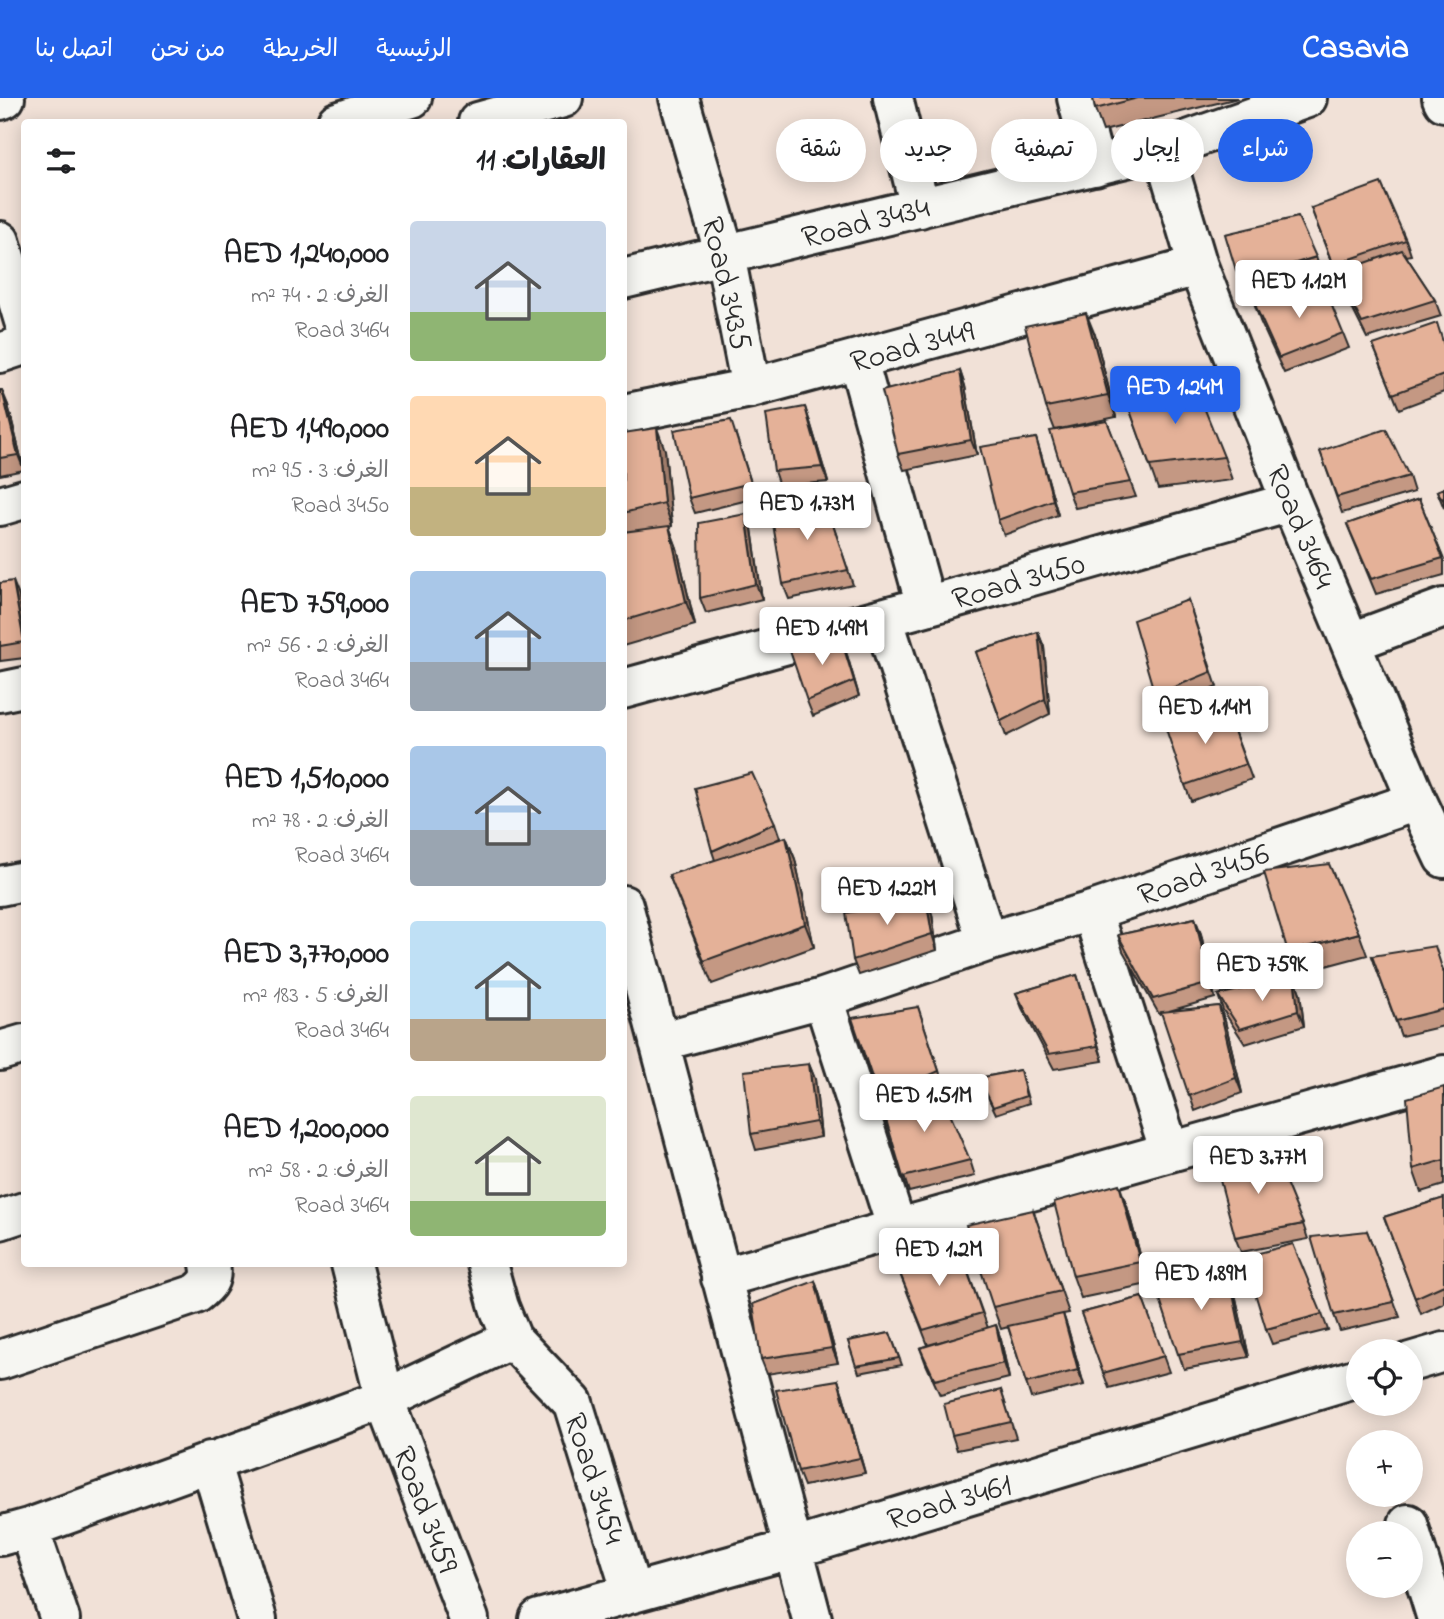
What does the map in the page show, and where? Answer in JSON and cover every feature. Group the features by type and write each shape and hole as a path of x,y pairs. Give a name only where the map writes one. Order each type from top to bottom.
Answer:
{"street":[{"path":"0,100 5,98"},
{"path":"346,119 412,98"},
{"path":"470,98 476,119"},
{"path":"488,119 563,98"},
{"name":"Road 3435","path":"679,98 725,255 751,388"},
{"path":"893,98 920,208"},
{"path":"1077,98 1083,119"},
{"name":"Road 3434","path":"1204,134 1307,98"},
{"name":"Road 3434","path":"627,278 1028,182"},
{"name":"Road 3464","path":"1173,182 1198,266 1290,502 1352,642 1417,801 1444,858"},
{"path":"0,232 21,225"},
{"path":"0,241 21,311"},
{"name":"Road 3449","path":"627,413 751,388 1198,266"},
{"path":"0,353 21,346"},
{"path":"858,360 926,606"},
{"path":"0,506 21,500"},
{"name":"Road 3450","path":"627,688 1290,502"},
{"path":"1352,642 1444,608"},
{"path":"883,618 987,942"},
{"name":"Road 3456","path":"659,1042 823,998 987,942 1092,911 1417,801"},
{"path":"0,886 21,882"},
{"path":"1092,911 1170,1152"},
{"path":"627,920 812,1619"},
{"path":"823,998 897,1229"},
{"path":"0,1051 21,1045"},
{"path":"721,1278 1444,1075"},
{"path":"0,1220 21,1213"},
{"path":"0,1360 196,1294 208,1285 212,1273 211,1267"},
{"name":"Road 3459","path":"352,1267 385,1399 469,1619"},
{"name":"Road 3454","path":"488,1267 499,1307 512,1339 573,1403 632,1592"},
{"path":"60,1619 14,1532 385,1399 512,1339"},
{"path":"1423,1358 1444,1352"},
{"name":"Road 3461","path":"539,1619 794,1548 1346,1382"},
{"path":"210,1461 257,1619"},
{"path":"1423,1573 1437,1619"}],"building":[{"path":"1093,98 1138,98 1095,109"},
{"path":"1381,183 1406,240 1333,265 1311,208"},
{"path":"1298,217 1316,257 1239,280 1225,234"},
{"path":"1402,250 1435,300 1362,323 1337,273"},
{"path":"1323,284 1343,333 1279,358 1255,305"},
{"path":"1086,313 1108,395 1046,407 1025,326"},
{"path":"1437,323 1444,345 1444,375 1393,394 1373,345"},
{"path":"960,371 971,440 898,454 882,391"},
{"path":"1193,380 1224,457 1150,466 1127,402"},
{"path":"0,390 18,455 0,458"},
{"path":"805,407 822,467 774,471 766,414"},
{"path":"731,420 751,483 689,498 674,430"},
{"path":"1107,421 1131,482 1069,492 1050,431"},
{"path":"657,428 664,503 627,512 627,432"},
{"path":"1386,429 1409,476 1337,497 1320,451"},
{"path":"1036,438 1053,500 998,520 980,447"},
{"path":"1444,488 1444,501 1437,491"},
{"path":"824,498 848,570 783,584 771,512"},
{"path":"1419,499 1443,558 1371,579 1347,524"},
{"path":"746,514 756,584 700,598 699,523"},
{"path":"669,526 686,602 627,620 627,531"},
{"path":"13,581 21,625 21,642 0,646 0,583"},
{"path":"1188,600 1211,672 1155,695 1133,620"},
{"path":"1038,632 1045,699 1001,721 976,652"},
{"path":"841,639 854,681 807,701 789,648"},
{"path":"1226,709 1246,764 1185,785 1165,726"},
{"path":"752,773 775,823 712,851 695,788"},
{"path":"786,837 805,924 704,961 669,875"},
{"path":"1329,864 1359,933 1288,952 1264,872"},
{"path":"926,899 932,934 853,960 846,913"},
{"path":"1195,918 1210,983 1153,999 1118,935"},
{"path":"1435,946 1444,974 1444,1009 1396,1021 1372,956"},
{"path":"1077,975 1098,1046 1049,1054 1016,993"},
{"path":"1294,977 1298,1011 1240,1029 1218,995"},
{"path":"1219,1006 1236,1078 1189,1096 1161,1012"},
{"path":"918,1007 939,1071 879,1098 852,1018"},
{"path":"809,1064 816,1122 751,1134 744,1071"},
{"path":"1020,1070 1026,1096 993,1107 979,1078"},
{"path":"1444,1087 1444,1160 1413,1169 1407,1098"},
{"path":"940,1091 970,1160 903,1177 882,1106"},
{"path":"1272,1149 1303,1224 1235,1237 1217,1169"},
{"path":"1119,1184 1140,1262 1073,1276 1054,1202"},
{"path":"1444,1198 1444,1285 1415,1298 1384,1217"},
{"path":"1033,1210 1061,1291 993,1307 966,1225"},
{"path":"1367,1231 1394,1302 1334,1315 1311,1237"},
{"path":"1293,1244 1322,1314 1266,1329 1244,1257"},
{"path":"960,1250 982,1313 923,1330 895,1261"},
{"path":"1228,1270 1243,1342 1178,1354 1155,1284"},
{"path":"815,1281 832,1348 761,1359 753,1304"},
{"path":"1142,1297 1164,1356 1103,1373 1081,1313"},
{"path":"1063,1314 1078,1370 1026,1383 1008,1326"},
{"path":"996,1325 1004,1363 935,1380 920,1348"},
{"path":"890,1333 899,1358 856,1366 848,1341"},
{"path":"838,1380 860,1458 798,1471 776,1390"},
{"path":"1001,1390 1011,1422 952,1435 944,1404"}]}
